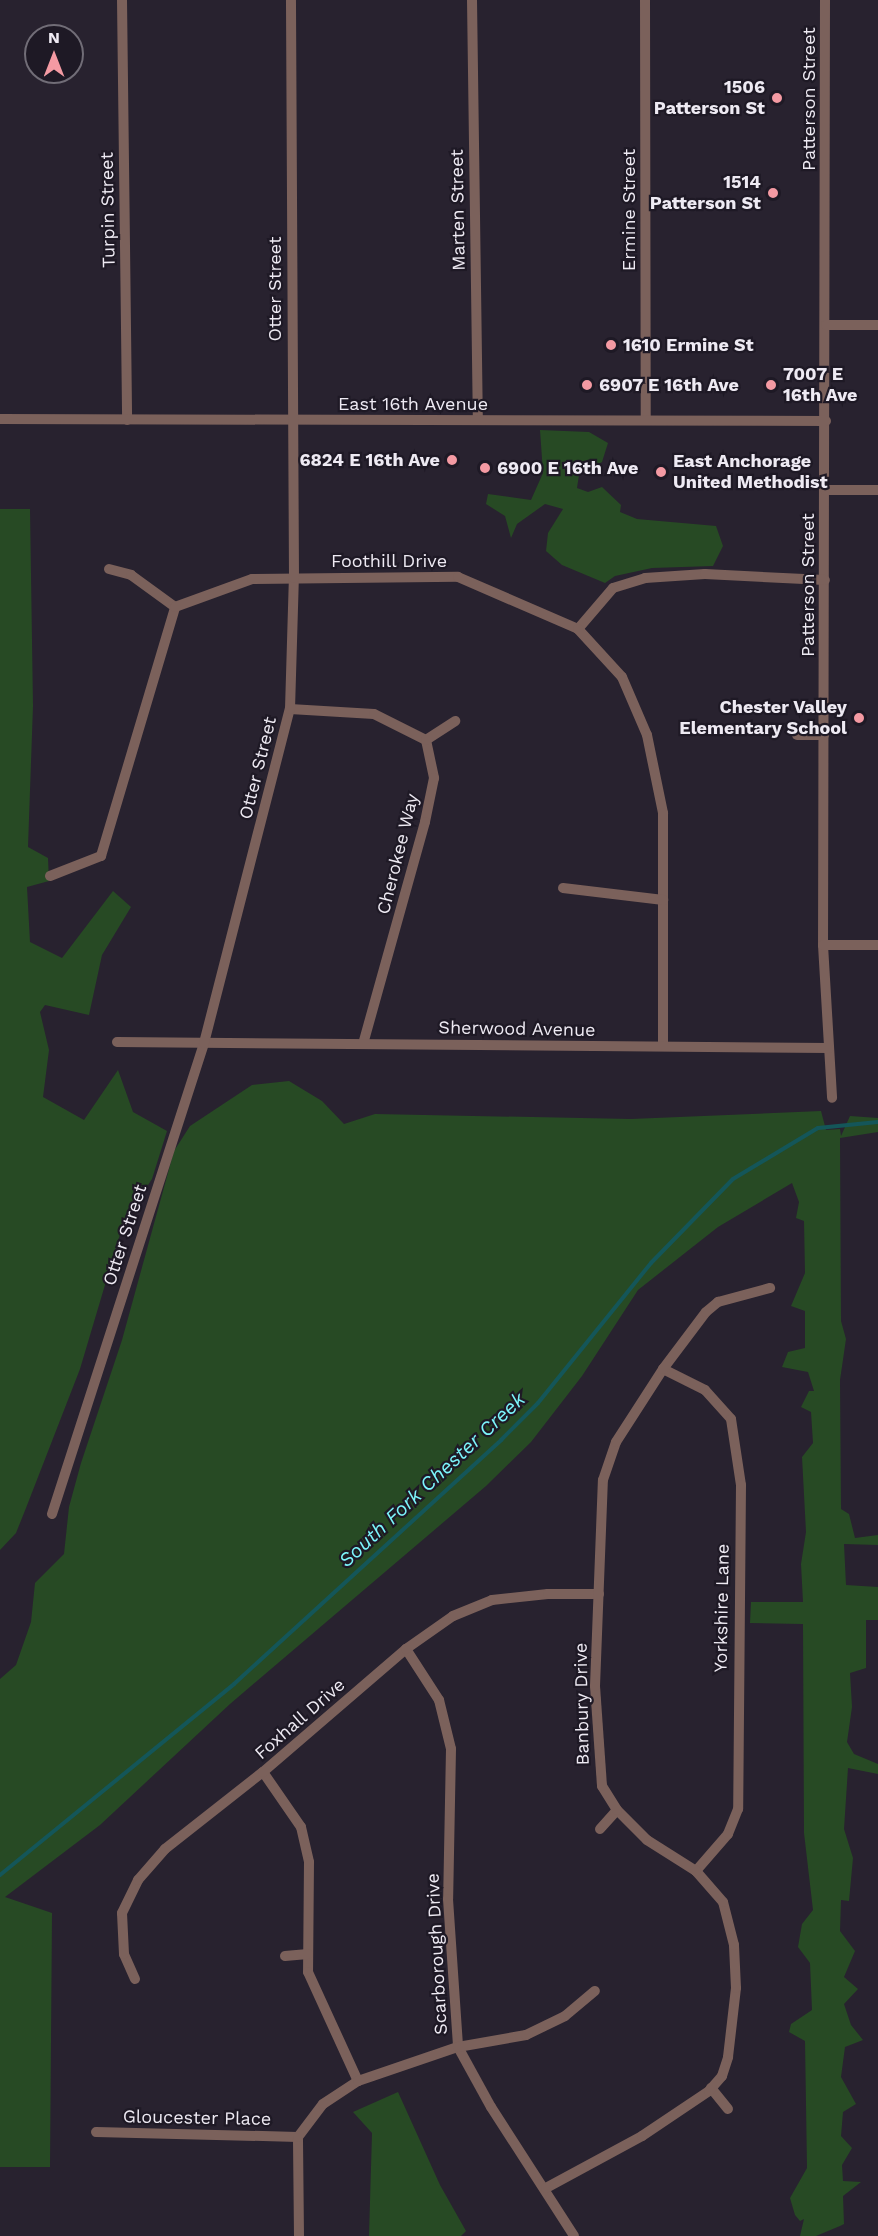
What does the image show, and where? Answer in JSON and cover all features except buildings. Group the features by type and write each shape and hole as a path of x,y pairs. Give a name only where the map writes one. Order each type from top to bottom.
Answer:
{"street":[{"name":"Turpin Street","path":"122,0 127,420"},
{"name":"Otter Street","path":"52,1514 204,1043 290,709 294,578 291,420 291,0"},
{"name":"Marten Street","path":"472,0 478,420"},
{"name":"Ermine Street","path":"645,0 646,420"},
{"name":"Patterson Street","path":"825,0 826,421 823,945 832,1098"},
{"path":"826,325 878,325"},
{"name":"East 16th Avenue","path":"0,420 826,421"},
{"path":"825,490 878,490"},
{"path":"50,876 101,856 175,607 131,574 109,569"},
{"path":"578,629 613,588 645,578 705,574 825,580"},
{"name":"Foothill Drive","path":"175,607 252,579 458,578 578,629 622,677 647,735 663,813 663,1046"},
{"path":"290,709 374,714 426,740 455,721"},
{"path":"797,735 824,735"},
{"name":"Cherokee Way","path":"363,1044 425,822 434,778 426,740"},
{"path":"563,888 663,900"},
{"path":"823,945 878,945"},
{"name":"Sherwood Avenue","path":"117,1041 829,1048"},
{"name":"Banbury Drive","path":"546,2188 642,2136 711,2088 722,2076 733,2029 734,1946 723,1902 696,1871 647,1840 617,1810 602,1786 598,1762 595,1686 603,1480 608,1459 663,1369 718,1302 770,1288"},
{"name":"Yorkshire Lane","path":"663,1369 705,1390 730,1419 741,1485 738,1809 728,1833 696,1871"},
{"name":"Foxhall Drive","path":"135,1979 124,1954 122,1913 138,1880 173,1842 263,1772 406,1649 453,1616 492,1600 548,1594 599,1594"},
{"name":"Scarborough Drive","path":"406,1649 439,1700 451,1749 448,1899 458,2047 491,2107 546,2188 574,2236"},
{"path":"263,1772 301,1827 309,1862 308,1972 358,2081"},
{"path":"600,1829 617,1810"},
{"path":"285,1956 308,1954"},
{"path":"299,2236 298,2137 323,2104 358,2081 458,2047 526,2035 565,2016 595,1991"},
{"path":"711,2088 728,2109"},
{"name":"Gloucester Place","path":"96,2132 298,2137"}],"green space":[{"path":"540,430 589,432 608,443 602,462 579,475 577,488 588,492 602,487 621,505 620,512 637,519 716,526 723,546 713,566 652,568 615,576 605,583 562,565 546,551 548,533 563,509 545,504 517,524 511,538 505,516 486,504 488,494 531,500 543,473"},
{"path":"0,509 30,509 33,706 28,847 48,858 49,881 27,887 30,942 62,958 113,891 131,907 102,955 89,1015 45,1005 40,1012 49,1050 43,1097 84,1120 118,1070 133,1112 167,1131 152,1179 124,1221 80,1369 26,1508 16,1533 0,1550"},
{"path":"289,1081 322,1101 344,1124 375,1114 631,1119 821,1111 826,1130 840,1129 841,1136 850,1116 878,1118 878,1132 840,1138 841,1321 846,1339 840,1380 841,1509 849,1514 855,1538 878,1535 878,1545 844,1544 846,1585 878,1587 878,1620 866,1620 866,1668 850,1673 852,1707 847,1742 854,1754 878,1764 878,1774 848,1768 844,1829 853,1858 849,1901 841,1900 840,1931 855,1951 844,1977 858,1989 844,2004 851,2025 863,2040 845,2047 841,2077 856,2104 843,2112 841,2136 852,2148 842,2165 843,2181 861,2182 843,2196 844,2224 840,2226 816,2236 800,2236 804,2219 800,2221 795,2215 790,2198 807,2168 805,2041 789,2032 791,2024 812,2010 810,1963 798,1947 802,1924 813,1910 804,1833 803,1624 750,1623 751,1602 803,1602 801,1564 806,1532 802,1457 813,1443 811,1412 801,1407 809,1391 814,1391 808,1372 782,1367 788,1352 805,1348 805,1311 791,1306 805,1273 804,1221 796,1218 799,1202 792,1183 718,1227 638,1290 582,1376 531,1442 486,1486 230,1704 100,1825 5,1897 52,1913 50,2167 0,2167 0,1679 16,1665 31,1622 35,1583 64,1554 69,1507 81,1463 122,1340 174,1151 190,1126 252,1085"},
{"path":"398,2092 440,2185 466,2231 461,2236 369,2236 372,2133 353,2112"}],"waterway":[{"name":"South Fork Chester Creek","path":"0,1875 234,1684 501,1440 538,1403 651,1263 733,1179 818,1128 878,1122"}],"place":[{"name":"1506 Patterson St","path":"777,98"},
{"name":"1514 Patterson St","path":"773,193"},
{"name":"1610 Ermine St","path":"611,345"},
{"name":"6907 E 16th Ave","path":"587,385"},
{"name":"7007 E 16th Ave","path":"771,385"},
{"name":"6824 E 16th Ave","path":"452,460"},
{"name":"6900 E 16th Ave","path":"485,468"},
{"name":"East Anchorage United Methodist","path":"661,472"},
{"name":"Chester Valley Elementary School","path":"859,718"}]}
